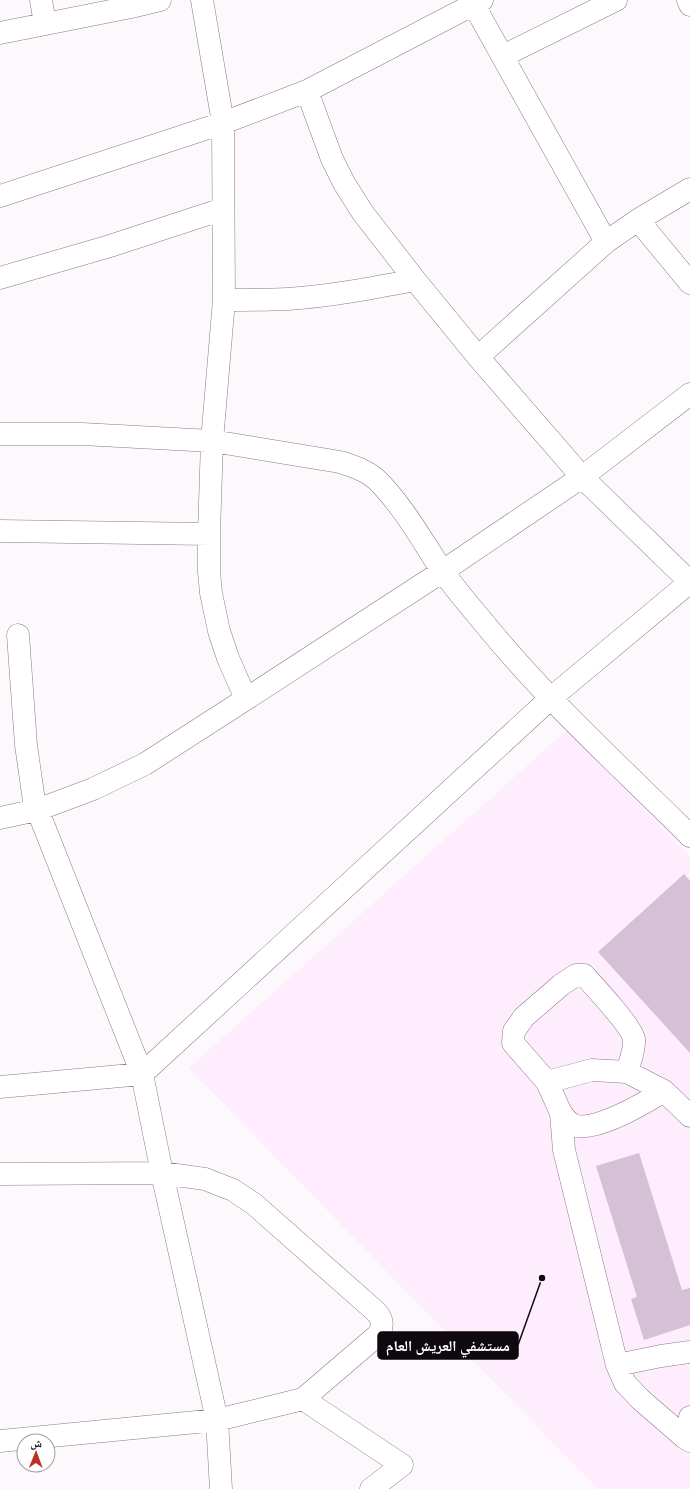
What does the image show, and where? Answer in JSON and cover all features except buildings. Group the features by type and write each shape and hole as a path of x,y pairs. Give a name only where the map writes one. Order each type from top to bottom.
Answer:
{"street":[{"path":"41,0 45,24"},
{"path":"0,33 160,0"},
{"path":"202,0 223,123 224,300 212,441 209,572 214,609 228,658 246,700"},
{"path":"503,56 616,0"},
{"path":"688,0 690,5"},
{"path":"0,196 223,123 307,91 476,2 503,56 606,242"},
{"path":"0,1087 142,1074 551,698 690,582 582,477 478,357 362,213 332,159 307,91"},
{"path":"478,357 606,242 638,220 690,189"},
{"path":"0,278 110,246 223,209"},
{"path":"638,220 690,284"},
{"path":"224,300 287,299 346,292 415,280"},
{"path":"0,818 36,810 93,789 145,764 443,571 582,477 690,394"},
{"path":"0,434 82,434 212,441 340,462 371,474 394,500 443,571 495,636 551,698 690,836"},
{"path":"0,531 209,534"},
{"path":"18,635 28,769 36,810 142,1074 162,1173 217,1420 221,1489"},
{"path":"627,1072 633,1053 634,1037 620,1017 584,975 576,975 561,985 524,1017 514,1031 513,1043 548,1082 561,1113 564,1150 616,1365 625,1383 640,1399 687,1439"},
{"path":"548,1082 592,1070 627,1072 664,1091 690,1116"},
{"path":"561,1113 572,1125 582,1127 605,1121 631,1111 664,1091"},
{"path":"0,1174 162,1173 204,1179 233,1190 254,1204 379,1315 382,1323 379,1334 303,1398 217,1420 0,1441"},
{"path":"616,1365 690,1352"},
{"path":"303,1398 402,1465 371,1489"},
{"path":"687,1439 690,1417"}],"shaded area":[{"path":"567,730 690,857 690,1489 598,1489 189,1068"}],"place":[{"name":"مستشفي العريش العام","path":"542,1278"}]}
